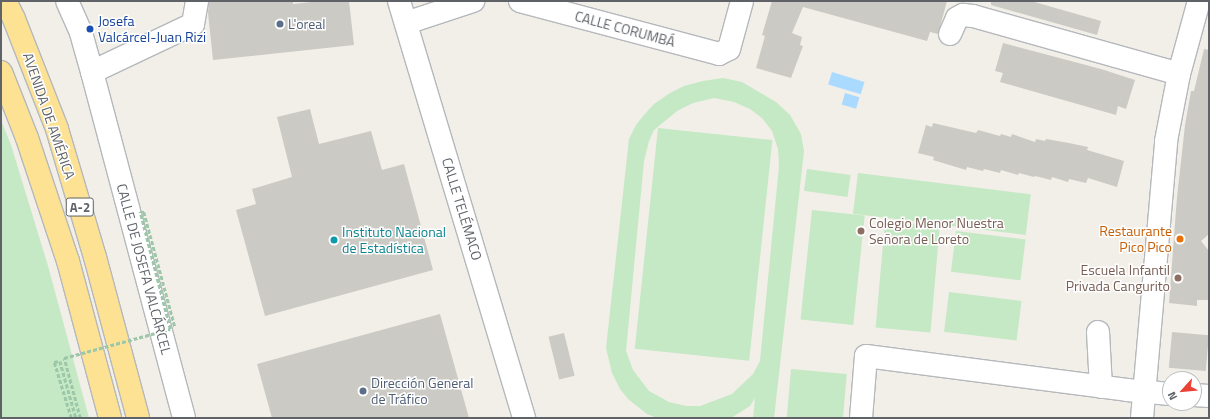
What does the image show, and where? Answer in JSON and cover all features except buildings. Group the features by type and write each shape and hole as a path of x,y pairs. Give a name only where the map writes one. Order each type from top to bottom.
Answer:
{"highway":[{"name":"AVENIDA DE AMÉRICA","path":"5,1 57,129 95,257 138,418"},
{"name":"AVENIDA DE AMÉRICA","path":"1,72 27,138 68,261 110,418"}],"street":[{"name":"CALLE DE JOSEFA VALCÁRCEL","path":"56,1 105,120"},
{"name":"CALLE DE JOSEFA VALCÁRCEL","path":"68,1 81,33 92,72 184,418"},
{"name":"CALLE TELÉMACO","path":"399,1 524,418"},
{"path":"406,23 473,1"},
{"name":"CALLE CORUMBÁ","path":"520,1 719,54 729,49 742,1"},
{"path":"1142,418 1166,141 1179,74 1199,1"},
{"path":"92,72 193,24 197,2"},
{"path":"950,34 957,18 963,15 973,16 1179,74"},
{"path":"1098,332 1101,386"},
{"path":"861,418 866,356 1162,393"}],"path":[{"path":"80,418 64,358 170,329 140,212 144,212 175,327"},
{"path":"71,418 54,362 60,361 76,418"}],"green space":[{"path":"723,78 742,82 776,102 790,115 801,134 804,151 774,418 753,418 755,398 750,406 731,418 657,418 647,414 628,399 620,389 612,373 606,348 629,139 636,125 654,104 670,93 684,86","holes":["714,98 734,102 750,109 762,118 772,131 778,149 779,166 760,361 753,374 732,394 700,406 686,406 669,402 649,391 633,370 626,351 644,161 649,141 654,130 677,111 693,103"]},
{"path":"1,120 11,145 48,266 89,418 1,418"},
{"path":"658,128 772,140 749,361 635,349"},
{"path":"807,169 851,175 848,197 804,191"},
{"path":"858,173 1031,194 1026,235 853,214"},
{"path":"812,210 865,216 853,325 801,319"},
{"path":"885,221 940,226 930,332 876,328"},
{"path":"956,231 1025,240 1020,280 951,272"},
{"path":"949,292 1021,301 1017,341 944,332"},
{"path":"791,369 847,374 843,418 787,418"}],"water":[{"path":"832,72 865,82 861,94 828,84"},
{"path":"845,93 859,97 856,109 842,105"}],"place":[{"name":"L'oreal","path":"280,24"},
{"name":"Josefa Valcárcel-Juan Rizi","path":"90,29"},
{"name":"Colegio Menor Nuestra Señora de Loreto","path":"861,231"},
{"name":"Restaurante Pico Pico","path":"1180,239"},
{"name":"Instituto Nacional de Estadística","path":"334,240"},
{"name":"Escuela Infantil Privada Cangurito","path":"1178,278"},
{"name":"Dirección General de Tráfico","path":"363,391"}]}
